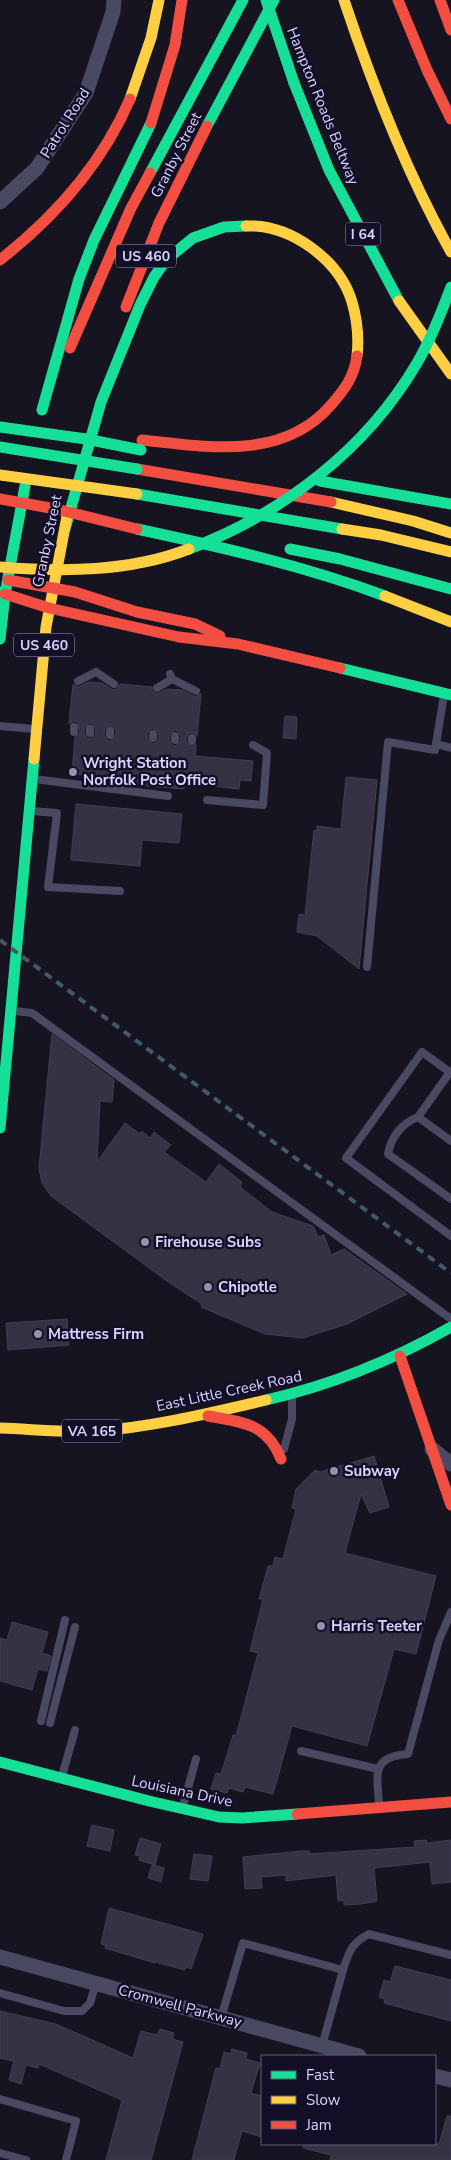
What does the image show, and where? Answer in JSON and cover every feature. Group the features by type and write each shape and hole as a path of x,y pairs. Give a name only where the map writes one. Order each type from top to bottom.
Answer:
{"main road":[{"path":"0,260 35,232 64,204 107,145 135,89 145,62 154,31 159,0"},
{"path":"42,410 79,279 94,240 154,116 175,45 182,0"},
{"name":"Granby Street","path":"0,640 3,593 8,580 18,518 42,410 131,208 243,0"},
{"name":"Hampton Roads Beltway","path":"266,0 294,84 329,170 400,303 451,374"},
{"name":"Granby Street","path":"120,321 159,223 201,138 274,0"},
{"path":"344,0 382,107 402,155 435,226 451,252"},
{"path":"398,0 427,70 451,120"},
{"path":"440,0 451,30"},
{"path":"449,0 451,8"},
{"path":"0,427 86,439 141,445 199,447 259,445 286,438 305,429 330,408 348,385 355,368 358,351 357,326 354,309 344,284 324,258 309,244 286,232 256,225 223,227 200,235 177,250 165,262 147,287 101,403 65,529"},
{"path":"0,567 50,570 144,562 178,554 220,537 269,512 339,460 385,410 425,352 442,315 451,287"},
{"name":"Granby Street","path":"0,1128 5,1011 30,810 36,730 49,608 92,402 103,364"},
{"path":"141,445 170,455"},
{"path":"0,447 304,496 373,510 451,533"},
{"path":"0,475 137,494 381,535 451,552"},
{"path":"295,476 451,504"},
{"path":"0,499 56,509 137,529 224,547 297,567 411,604 451,622"},
{"path":"56,509 132,515"},
{"path":"200,530 245,539"},
{"path":"279,546 340,559 451,589"},
{"path":"8,580 75,592 137,612 194,624 238,644"},
{"path":"3,593 49,608 179,637 238,644 448,694"},
{"name":"East Little Creek Road","path":"0,1428 93,1431 202,1414 292,1394 344,1378 400,1356 451,1328"},
{"path":"400,1356 451,1504"},
{"path":"202,1414 258,1429 270,1438 281,1458"},
{"name":"Louisiana Drive","path":"0,1762 219,1817 242,1818 451,1802"}],"street":[{"name":"Patrol Road","path":"0,202 37,168 86,94 113,12 114,0"},
{"path":"431,1448 451,1464"},
{"name":"Cromwell Parkway","path":"0,1957 355,2055"},
{"path":"436,2076 451,2080"}],"lane":[{"path":"78,681 96,672"},
{"path":"94,682 96,672"},
{"path":"96,672 114,684"},
{"path":"157,688 171,676"},
{"path":"171,676 179,690"},
{"path":"171,676 196,692"},
{"path":"367,967 388,742 435,750 448,694"},
{"path":"0,726 36,730"},
{"path":"436,744 451,748"},
{"path":"207,800 263,805 267,753 253,745"},
{"path":"32,779 168,796"},
{"path":"30,810 57,814 48,887 120,891"},
{"path":"5,1011 32,1013 451,1319"},
{"path":"451,1199 388,1154 390,1142 406,1122 418,1116 450,1072 422,1052 346,1158 451,1236"},
{"path":"418,1116 451,1141"},
{"path":"281,1458 292,1419 292,1394"},
{"path":"379,1807 378,1769 388,1757 408,1754 439,1640 451,1612"},
{"path":"41,1721 66,1620"},
{"path":"50,1723 75,1627"},
{"path":"61,1778 75,1730"},
{"path":"301,1751 378,1769"},
{"path":"182,1808 196,1759"},
{"path":"322,2046 343,1970 356,1940 369,1934 451,1955"},
{"path":"221,2018 243,1943 343,1970"},
{"path":"0,1993 64,2012 82,2011 90,2003 96,1983"},
{"path":"0,2098 76,2121 66,2160"},
{"path":"0,2152 26,2160"}],"building":[{"path":"89,682 102,683 113,690 117,689 120,684 152,687 152,691 157,694 167,689 182,690 196,697 201,693 197,736 194,733 189,733 186,738 187,743 192,747 196,744 195,756 253,761 251,781 240,780 239,789 212,786 212,777 185,775 184,789 126,784 127,778 72,774 75,737 80,732 77,722 74,721 69,724 73,684 78,687","holes":["88,724 92,724 96,729 95,735 90,739 84,733 85,727","108,726 112,726 116,731 115,737 110,741 104,735 105,729","153,728 158,732 159,738 153,744 148,740 147,734","175,730 181,736 180,742 175,746 169,740 170,734"]},
{"path":"285,716 297,717 296,739 283,738"},
{"path":"346,777 377,780 359,969 317,936 297,932 299,914 305,915 314,830 317,831 317,826 341,829"},
{"path":"76,804 182,814 179,843 142,840 140,866 71,860"},
{"path":"52,1034 114,1080 112,1102 100,1101 97,1162 125,1123 140,1134 142,1131 150,1138 154,1132 171,1145 164,1152 206,1182 219,1164 242,1182 240,1187 272,1212 313,1226 318,1237 324,1235 331,1255 344,1249 407,1294 347,1324 303,1338 265,1334 201,1307 202,1304 171,1284 51,1196 42,1183 39,1168"},
{"name":"Mattress Firm","path":"67,1319 69,1345 8,1350 6,1323"},
{"path":"374,1456 389,1507 370,1513 361,1494 345,1553 436,1576 416,1654 394,1649 367,1746 292,1726 273,1794 245,1787 243,1792 229,1788 227,1793 211,1789 216,1773 221,1774 233,1735 236,1736 258,1653 250,1651 263,1599 259,1599 268,1566 273,1566 275,1557 283,1559 296,1509 292,1508 296,1489 315,1470 320,1472"},
{"path":"12,1622 48,1632 42,1653 51,1656 47,1671 38,1669 32,1690 0,1681 0,1638 7,1640"},
{"path":"92,1825 114,1830 110,1851 87,1846"},
{"path":"140,1838 161,1844 155,1865 139,1860 140,1856 135,1855"},
{"path":"426,1840 427,1843 451,1840 451,1882 432,1884 430,1862 374,1868 377,1901 361,1904 344,1905 344,1900 338,1901 336,1875 286,1881 286,1875 261,1877 262,1888 245,1889 243,1857 301,1851 309,1851 309,1854 415,1847 414,1841"},
{"path":"194,1854 212,1856 208,1881 190,1879"},
{"path":"152,1865 164,1868 161,1882 148,1878"},
{"path":"109,1908 203,1934 191,1969 186,1967 185,1970 155,1963 105,1948 106,1945 101,1944"},
{"path":"395,1966 451,1980 451,2021 384,2003 385,1999 379,1997 384,1980 390,1982"},
{"path":"0,2011 56,2024 133,2058 141,2031 157,2035 160,2029 174,2033 172,2039 183,2042 151,2160 106,2160 122,2100 39,2064 38,2068 26,2065 21,2084 9,2080 14,2061 0,2058"},
{"path":"232,2049 247,2053 246,2059 260,2063 251,2093 261,2096 261,2137 242,2131 234,2160 192,2160 216,2068 220,2069 224,2052 231,2054"},
{"path":"447,2116 451,2116 451,2160 330,2160 331,2155 303,2148 304,2145 439,2144"}],"railway":[{"path":"0,940 451,1273"}],"traffic: fast":[{"path":"150,173 243,0"},
{"path":"266,0 294,83"},
{"path":"207,126 274,0"},
{"path":"294,83 329,170 399,301"},
{"path":"42,410 79,279 94,240 151,123"},
{"path":"65,529 101,402 140,305 154,277 166,260 193,238 224,227 246,226"},
{"path":"189,549 223,535 289,498 319,476 347,451 373,424 396,395 417,363 440,316 451,287"},
{"path":"0,427 86,439 141,450"},
{"path":"0,447 137,469"},
{"path":"320,481 451,504"},
{"path":"0,639 5,594 25,486"},
{"path":"137,494 342,529"},
{"path":"137,529 294,566 385,596"},
{"path":"290,549 340,559 451,589"},
{"path":"0,592 5,594"},
{"path":"340,668 451,695"},
{"path":"0,1128 34,759"},
{"path":"266,1400 315,1387 362,1370 407,1350 451,1327"},
{"path":"0,1762 149,1801 219,1817 242,1818 297,1814"}],"traffic: slow":[{"path":"130,99 151,38 159,0"},
{"path":"344,0 367,65 405,160 451,252"},
{"path":"246,226 263,227 295,238 311,247 336,272 346,286 354,308 358,335 357,356"},
{"path":"399,301 451,374"},
{"path":"0,475 137,494"},
{"path":"331,502 413,521 451,533"},
{"path":"34,759 46,627 68,511"},
{"path":"342,529 381,535 451,552"},
{"path":"0,567 72,570 119,566 166,557 189,549"},
{"path":"385,596 451,622"},
{"path":"0,1428 72,1432 117,1429 181,1419 266,1400"}],"traffic: jam":[{"path":"151,123 175,45 182,0"},
{"path":"398,0 427,70 451,119"},
{"path":"440,0 451,30"},
{"path":"0,260 40,225 75,187 106,145 130,99"},
{"path":"126,307 159,223 207,126"},
{"path":"70,348 131,208 150,173"},
{"path":"142,440 218,447 267,443 290,435 312,423 331,405 345,388 351,377 357,356"},
{"path":"137,469 331,502"},
{"path":"0,499 56,509 137,529"},
{"path":"8,580 75,592 137,612 195,624 220,636"},
{"path":"5,594 49,608 179,637 238,644 340,668"},
{"path":"400,1356 451,1505"},
{"path":"208,1416 232,1420 261,1431 275,1447 281,1459"},
{"path":"297,1814 451,1802"}],"place":[{"name":"Wright Station Norfolk Post Office","path":"73,772"},
{"name":"Firehouse Subs","path":"145,1242"},
{"name":"Chipotle","path":"208,1287"},
{"name":"Mattress Firm","path":"38,1334"},
{"name":"Subway","path":"334,1471"},
{"name":"Harris Teeter","path":"321,1626"}]}
